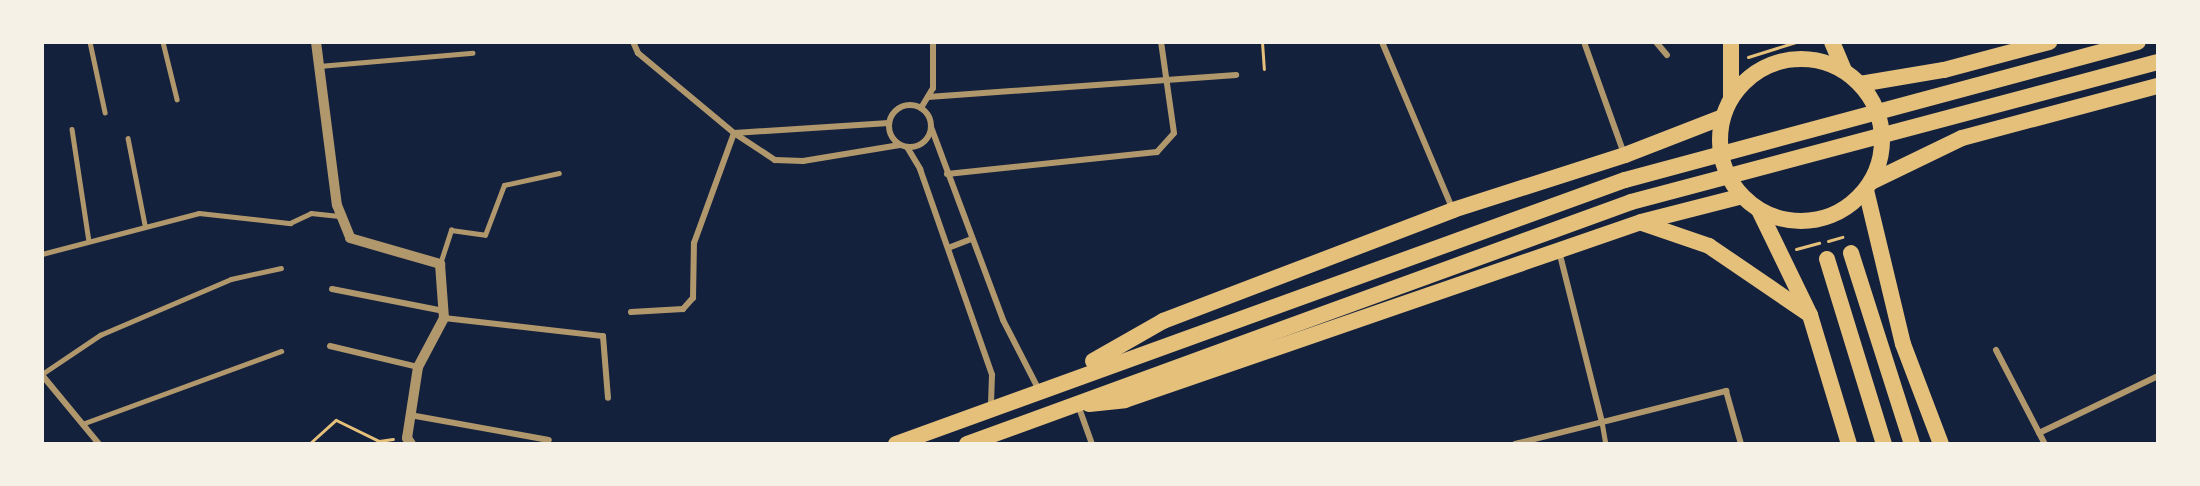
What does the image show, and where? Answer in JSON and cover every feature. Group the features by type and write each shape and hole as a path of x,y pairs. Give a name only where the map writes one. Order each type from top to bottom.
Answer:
{"highway":[{"path":"1731,42 1735,61 1731,98 1723,117 1722,159 1742,196 1758,210 1810,315 1848,444"},
{"path":"1832,42 1844,70"},
{"path":"1860,84 1944,70 2049,42"},
{"path":"896,444 1045,388 1625,180 2138,42"},
{"path":"1731,98 1758,69 1803,58 1844,70 1860,84 1873,101 1882,131 1880,163 1868,186 1904,344 1941,444"},
{"path":"967,444 1631,202 2158,62"},
{"path":"1944,70 1962,138"},
{"path":"1758,210 1799,221 1840,211 1868,186 1962,138 2158,86"},
{"path":"1045,388 1163,321 1453,210 1625,155 1723,117"},
{"path":"1625,155 1648,166 1657,183 1656,202 1641,222"},
{"path":"1077,402 1125,400 1641,222 1742,196"},
{"path":"1486,200 1507,213 1515,228 1512,257 1498,272"},
{"path":"1641,222 1708,246 1810,315"},
{"path":"1851,253 1912,444"},
{"path":"1827,259 1884,444"}],"street":[{"path":"316,42 342,216 350,238 440,264 444,315 418,367 410,414 409,441"},
{"path":"633,42 638,53 734,132 775,160 803,161 903,146 926,140 931,127"},
{"path":"921,108 933,88 933,42"},
{"path":"947,174 1157,152 1174,133 1161,42"},
{"path":"1382,42 1453,210"},
{"path":"1584,42 1625,155"},
{"path":"1656,42 1667,55"},
{"path":"928,98 1236,75"},
{"path":"889,123 900,108 921,108"},
{"path":"921,108 931,127 971,239 1045,388"},
{"path":"734,132 889,123"},
{"path":"889,123 920,169 992,375 991,408"},
{"path":"631,312 682,309 693,298 694,243 734,132"},
{"path":"948,248 971,239"},
{"path":"1559,251 1602,422"},
{"path":"332,290 444,315 603,336 608,398"},
{"path":"330,346 418,367"},
{"path":"1996,350 2045,444"},
{"path":"42,375 99,444"},
{"path":"2039,433 2158,376"},
{"path":"1515,444 1527,443 1726,391 1741,444"},
{"path":"1077,402 1092,444"},
{"path":"410,414 549,440"}],"lane":[{"path":"90,42 105,112"},
{"path":"163,42 177,99"},
{"path":"319,66 472,53"},
{"path":"72,129 88,241"},
{"path":"128,138 145,225"},
{"path":"440,264 451,230 485,235 504,185 559,173"},
{"path":"42,254 145,225 199,213 290,223 311,213 342,216"},
{"path":"42,375 100,334 231,279 281,268"},
{"path":"82,424 281,351"},
{"path":"1602,422 1606,444"}],"path":[{"path":"1262,42 1264,69"},
{"path":"1735,61 1796,42"},
{"path":"309,444 336,420 379,441 409,441"}]}
